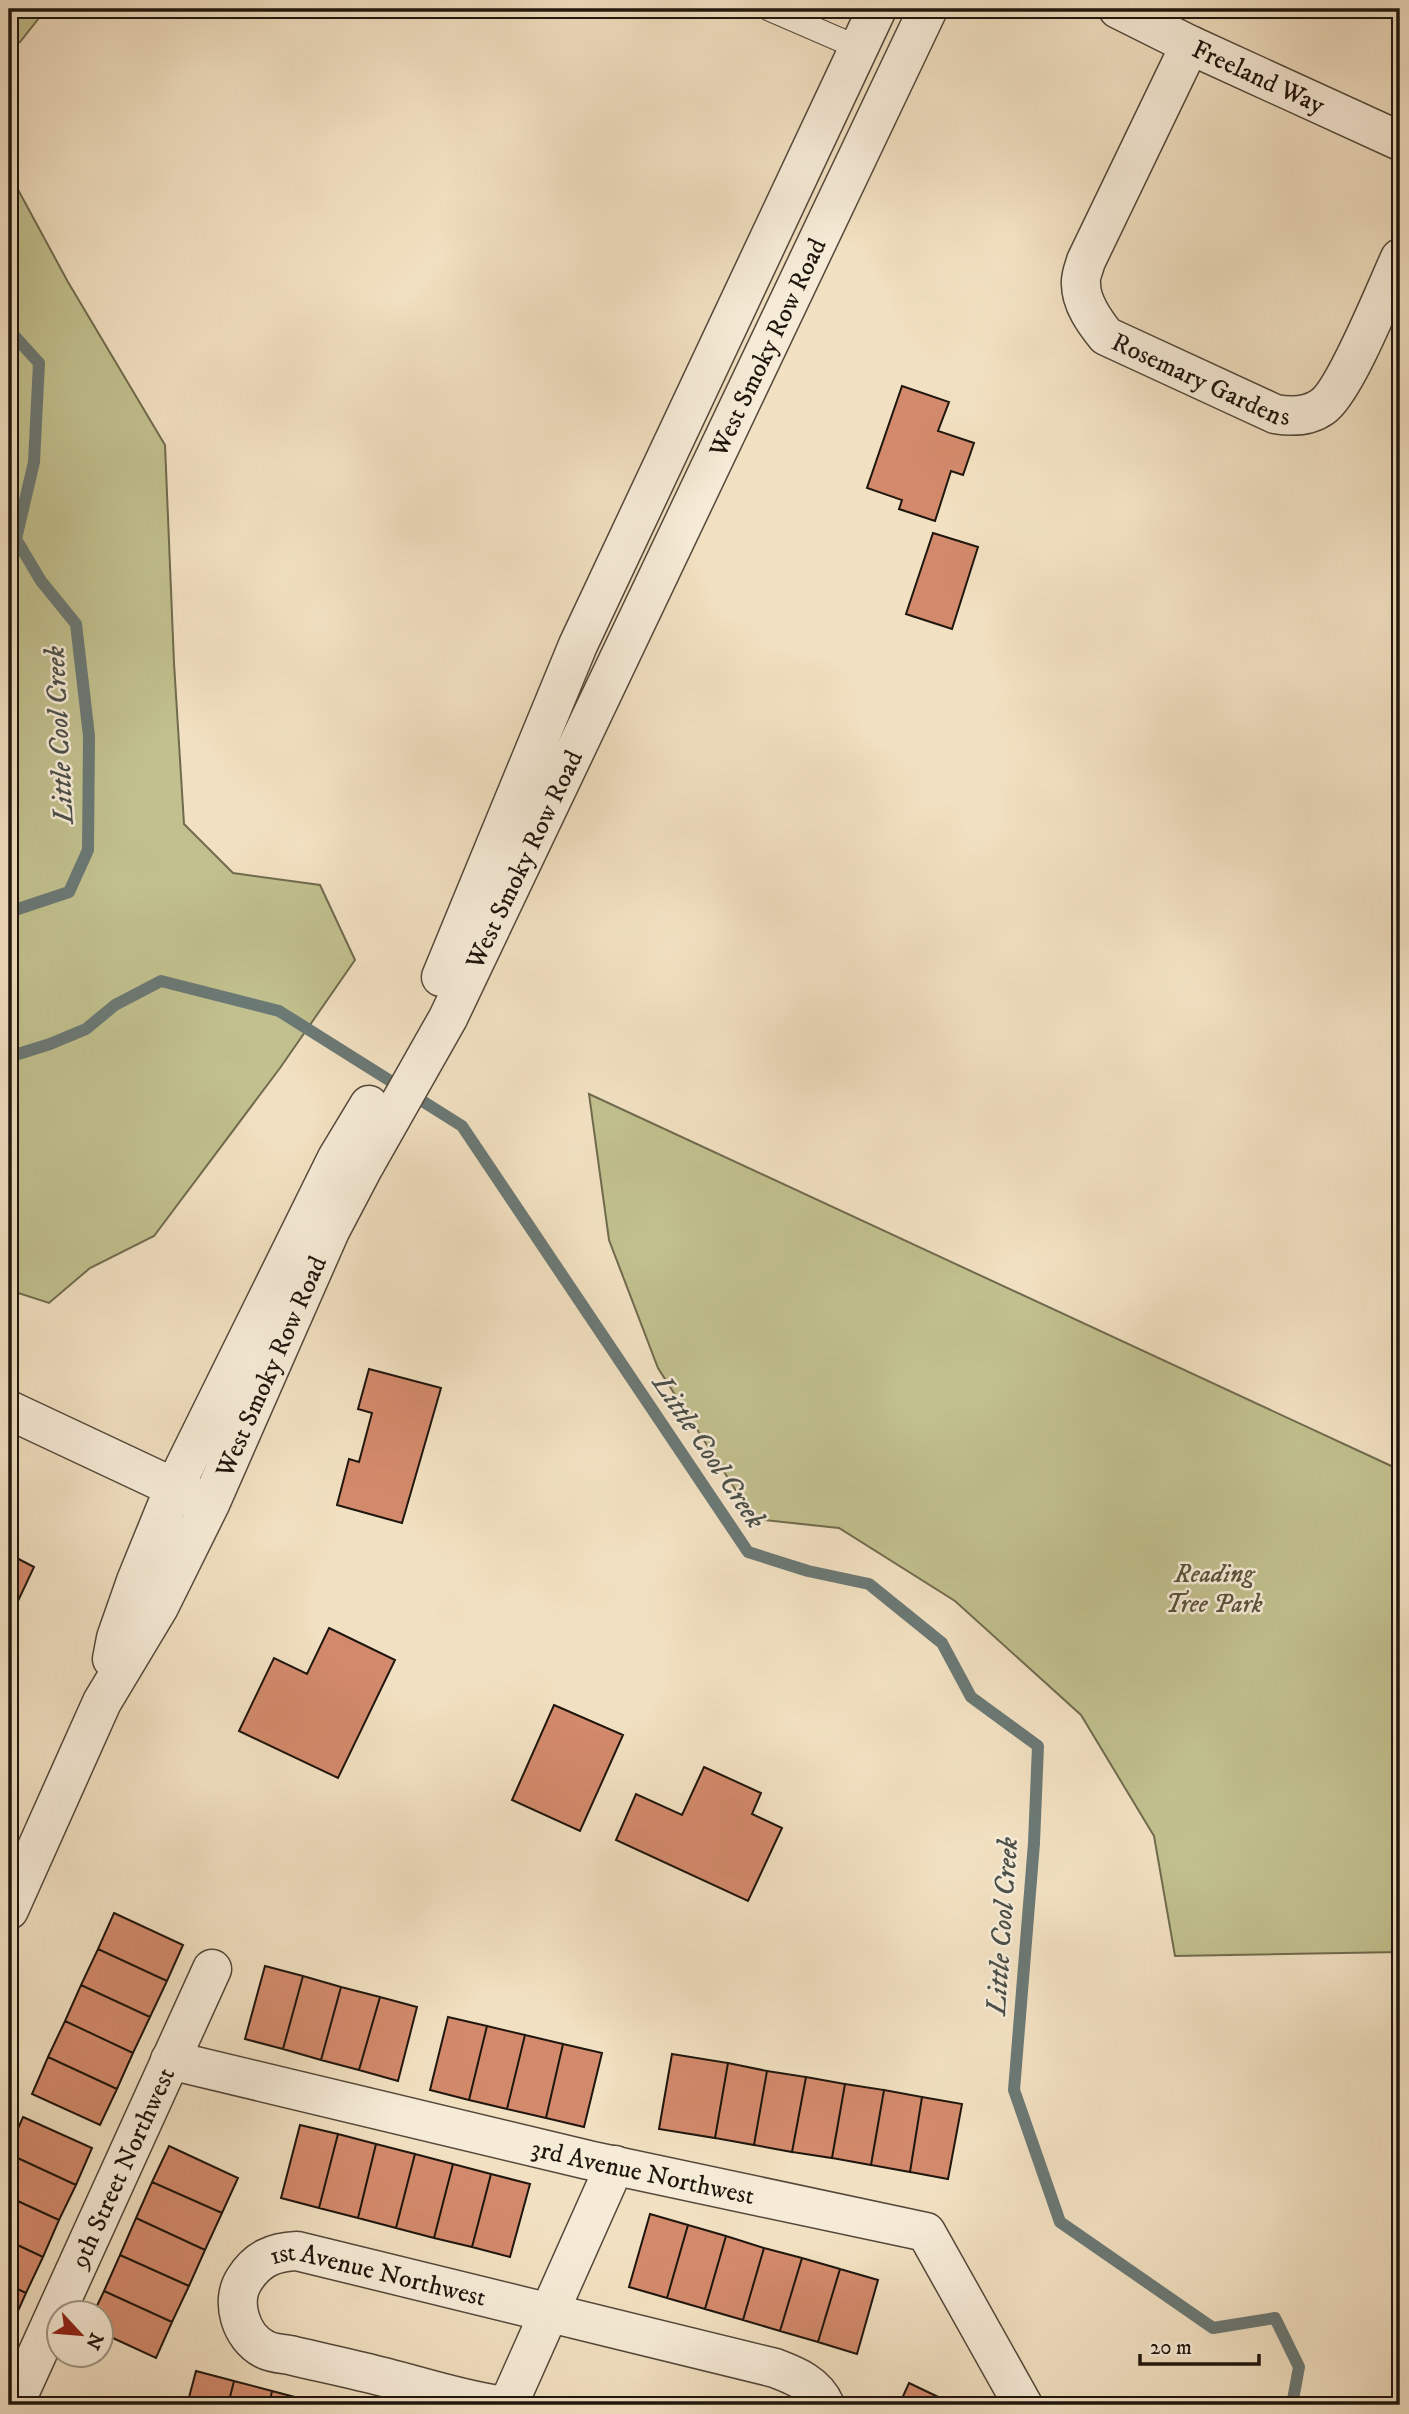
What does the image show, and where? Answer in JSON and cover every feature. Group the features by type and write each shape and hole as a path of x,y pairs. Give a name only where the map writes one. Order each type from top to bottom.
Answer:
{"street":[{"name":"West Smoky Row Road","path":"439,1012 579,645 877,9"},
{"name":"West Smoky Row Road","path":"102,1702 116,1638 174,1488 349,1164 439,1012 928,9"},
{"name":"Freeland Way","path":"1118,9 1400,141"},
{"name":"Rosemary Gardens","path":"1190,45 1086,261 1080,283 1085,302 1094,321 1106,335 1275,414 1309,414 1325,405 1341,384 1400,258"},
{"name":"West Smoky Row Road","path":"9,1910 102,1702 159,1607 210,1504 330,1231 349,1164"},
{"path":"9,1410 210,1504"},
{"name":"9th Street Northwest","path":"14,2405 212,1969"},
{"name":"3rd Avenue Northwest","path":"170,2060 615,2165 926,2232 1023,2405"},
{"path":"508,2405 615,2165"},
{"name":"1st Avenue Northwest","path":"498,2405 265,2350 244,2330 238,2301 241,2284 251,2268 265,2258 280,2252 297,2251 551,2311 775,2368 799,2377 814,2389 825,2404"}],"lane":[{"path":"769,9 859,48"}],"green space":[{"path":"9,9 46,9 20,42 9,49"},
{"path":"9,173 68,282 165,445 184,824 233,873 320,885 355,960 280,1068 154,1236 90,1268 49,1303 9,1290"},
{"name":"Reading Tree Park","path":"589,1094 1400,1470 1400,1952 1175,1956 1154,1836 1081,1715 955,1601 839,1528 754,1519 658,1368 609,1240"}],"building":[{"path":"902,386 949,402 938,431 974,443 963,475 951,471 935,521 899,509 902,500 867,488"},
{"path":"933,533 978,547 952,629 906,614"},
{"path":"369,1369 441,1388 402,1523 337,1505 349,1459 359,1462 372,1413 358,1409"},
{"path":"9,1554 34,1567 9,1620"},
{"path":"329,1628 395,1660 338,1778 239,1731 274,1658 307,1674"},
{"path":"554,1705 623,1735 580,1831 512,1800"},
{"path":"704,1767 761,1793 752,1814 782,1828 748,1901 616,1840 636,1794 682,1815"},
{"path":"114,1913 183,1945 167,1981 98,1949"},
{"path":"98,1949 167,1981 150,2017 81,1985"},
{"path":"265,1966 303,1976 283,2049 245,2039"},
{"path":"303,1976 341,1987 321,2060 283,2049"},
{"path":"81,1985 150,2017 133,2053 65,2021"},
{"path":"341,1987 380,1997 359,2070 321,2060"},
{"path":"380,1997 417,2007 398,2081 359,2070"},
{"path":"448,2017 487,2026 469,2100 430,2090"},
{"path":"65,2021 133,2053 117,2089 48,2057"},
{"path":"487,2026 525,2035 507,2109 469,2100"},
{"path":"525,2035 563,2044 546,2118 507,2109"},
{"path":"563,2044 602,2053 584,2127 546,2118"},
{"path":"672,2054 728,2063 715,2138 659,2129"},
{"path":"48,2057 117,2089 100,2125 32,2094"},
{"path":"728,2063 767,2071 754,2145 715,2138"},
{"path":"767,2071 806,2077 792,2152 754,2145"},
{"path":"806,2077 845,2084 832,2158 792,2152"},
{"path":"845,2084 884,2090 871,2165 832,2158"},
{"path":"884,2090 922,2097 910,2172 871,2165"},
{"path":"922,2097 962,2104 948,2179 910,2172"},
{"path":"23,2117 92,2148 76,2185 9,2154"},
{"path":"300,2125 338,2134 319,2208 281,2198"},
{"path":"338,2134 376,2144 358,2218 319,2208"},
{"path":"376,2144 415,2154 396,2228 358,2218"},
{"path":"169,2146 238,2178 222,2213 152,2182"},
{"path":"9,2154 76,2185 59,2220 9,2197"},
{"path":"415,2154 453,2164 434,2238 396,2228"},
{"path":"453,2164 491,2174 472,2247 434,2238"},
{"path":"491,2174 530,2184 510,2257 472,2247"},
{"path":"152,2182 222,2213 205,2250 136,2218"},
{"path":"9,2197 59,2220 43,2257 9,2241"},
{"path":"650,2214 688,2225 667,2298 629,2287"},
{"path":"136,2218 205,2250 189,2286 120,2255"},
{"path":"688,2225 726,2236 705,2309 667,2298"},
{"path":"726,2236 764,2248 743,2320 705,2309"},
{"path":"9,2241 43,2257 26,2293 9,2285"},
{"path":"764,2248 802,2258 780,2331 743,2320"},
{"path":"120,2255 189,2286 172,2322 104,2291"},
{"path":"802,2258 840,2269 818,2342 780,2331"},
{"path":"840,2269 878,2280 857,2354 818,2342"},
{"path":"9,2285 26,2293 10,2329 9,2328"},
{"path":"104,2291 172,2322 156,2358 116,2339 116,2298 101,2298"},
{"path":"196,2371 234,2381 228,2405 187,2405"},
{"path":"234,2381 272,2391 269,2405 228,2405"},
{"path":"909,2383 955,2405 899,2405"},
{"path":"272,2391 310,2401 309,2405 269,2405"}],"waterway":[{"name":"Little Cool Creek","path":"9,330 39,363 34,462 16,539 41,581 76,624 89,736 88,850 69,892 12,911 9,915"},
{"name":"Little Cool Creek","path":"9,1049 15,1055 86,1029 115,1005 161,981 279,1011 462,1126 748,1552 808,1571 869,1584 942,1643 971,1697 1038,1746 1034,1843 1014,2090 1060,2222 1213,2328 1275,2318 1299,2367 1292,2405"}]}
